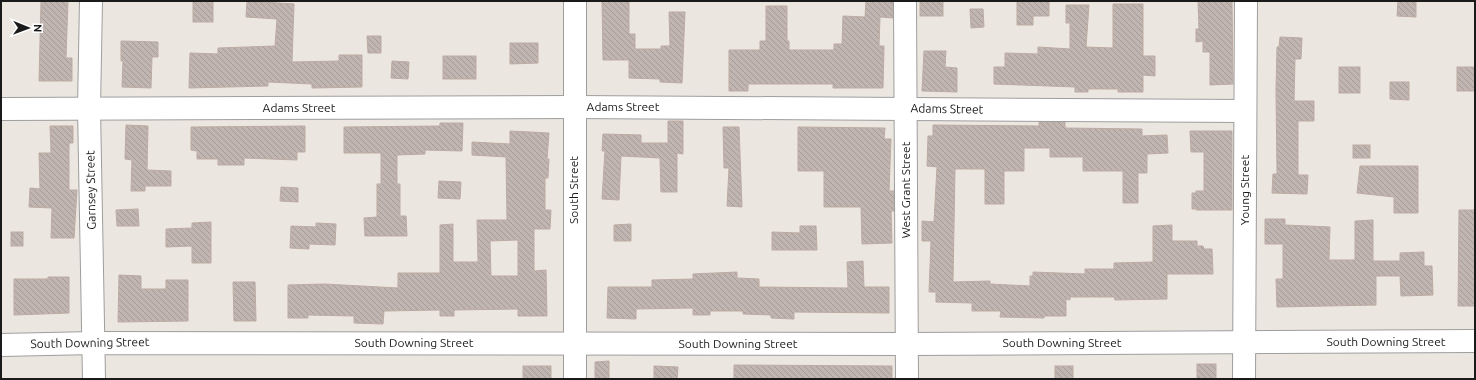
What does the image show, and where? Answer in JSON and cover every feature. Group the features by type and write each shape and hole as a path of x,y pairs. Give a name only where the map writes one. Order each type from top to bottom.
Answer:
{"street":[{"name":"Garnsey Street","path":"91,1 89,108 94,379"},
{"name":"South Street","path":"575,1 575,379"},
{"name":"West Grant Street","path":"905,1 907,379"},
{"name":"Young Street","path":"1244,379 1246,1"},
{"name":"Adams Street","path":"1,109 574,107 906,108 1245,112"},
{"name":"South Downing Street","path":"1,345 94,343 906,344 1475,341"}],"building":[{"path":"41,1 68,1 66,58 72,58 72,81 39,81"},
{"path":"193,1 213,1 213,22 193,22"},
{"path":"247,1 294,4 292,62 339,61 339,55 362,55 362,87 312,88 312,84 268,82 268,86 189,88 190,53 218,54 218,48 275,46 277,19 246,17"},
{"path":"602,1 629,1 629,34 635,34 635,49 661,49 661,46 670,46 669,12 685,12 682,83 660,82 660,79 629,78 629,60 603,60"},
{"path":"866,1 893,1 893,18 880,17 879,46 884,46 883,88 833,88 833,84 748,84 748,91 729,91 729,50 760,50 760,41 766,41 766,6 787,6 787,41 789,41 789,50 834,50 834,44 842,44 843,16 865,17"},
{"path":"920,1 943,1 943,16 920,16"},
{"path":"1017,1 1049,1 1049,16 1033,16 1033,25 1017,25"},
{"path":"1198,1 1232,1 1233,84 1210,85 1210,52 1203,52 1203,41 1196,42 1196,29 1199,29"},
{"path":"1398,1 1416,1 1416,17 1397,16"},
{"path":"1113,4 1143,4 1143,56 1155,56 1155,76 1143,75 1143,92 1118,92 1118,89 1088,89 1088,92 1075,92 1075,87 994,84 994,67 1005,67 1005,53 1038,54 1038,47 1070,49 1070,23 1066,23 1066,5 1089,5 1086,47 1113,48"},
{"path":"970,9 983,9 984,27 971,28"},
{"path":"367,36 381,36 381,53 368,53"},
{"path":"1280,37 1302,38 1301,59 1295,59 1294,101 1314,101 1314,121 1298,121 1298,175 1308,175 1307,194 1272,193 1273,174 1277,174 1276,90 1277,47 1279,47"},
{"path":"121,41 158,42 158,57 152,57 151,88 122,87 123,61 121,61"},
{"path":"510,43 538,43 538,63 510,64"},
{"path":"924,51 946,51 945,67 957,68 957,92 922,91"},
{"path":"443,56 476,56 476,79 443,79"},
{"path":"392,61 409,62 408,79 391,78"},
{"path":"1339,67 1360,67 1360,93 1339,93"},
{"path":"1457,67 1475,67 1475,91 1457,91"},
{"path":"1390,82 1409,82 1409,100 1390,99"},
{"path":"668,121 683,121 683,154 677,153 677,192 661,192 660,158 621,156 619,200 602,199 605,151 602,151 603,134 641,135 641,143 668,143"},
{"path":"1039,122 1065,122 1065,128 1142,129 1142,136 1167,135 1168,153 1147,154 1147,173 1138,173 1138,203 1123,203 1123,171 1083,171 1083,157 1050,157 1050,148 1024,148 1024,171 1004,171 1004,204 985,204 985,169 955,169 953,282 990,281 990,284 1030,286 1030,276 1033,276 1033,272 1085,274 1085,269 1114,269 1114,263 1153,262 1153,226 1172,225 1172,241 1197,241 1197,246 1203,246 1204,249 1212,249 1213,274 1167,274 1167,299 1115,300 1114,297 1070,297 1070,300 1066,299 1066,316 1044,316 1044,318 1000,317 1001,311 972,311 972,303 936,302 936,292 929,292 931,241 922,241 922,221 934,222 937,167 927,166 928,136 933,136 933,125 1039,126"},
{"path":"440,123 463,123 462,151 425,150 425,154 397,155 397,184 400,184 400,216 406,216 407,236 365,236 364,218 377,217 377,184 381,184 381,153 344,153 344,127 440,126"},
{"path":"126,125 148,126 147,170 171,171 171,186 145,186 145,191 131,191 132,160 125,159"},
{"path":"50,126 73,126 73,143 69,143 69,190 77,190 74,238 51,238 52,208 29,207 30,188 40,189 39,153 51,153"},
{"path":"305,126 305,152 297,152 297,160 244,158 244,165 218,165 218,159 197,159 197,151 191,150 191,127"},
{"path":"723,127 739,127 742,207 727,206 729,168 724,168"},
{"path":"798,127 885,128 884,139 891,139 889,191 894,191 894,211 891,211 892,243 862,244 861,207 824,207 824,171 798,171"},
{"path":"510,131 549,133 547,159 549,159 548,178 545,178 545,210 551,210 550,229 534,229 534,271 546,270 547,316 518,316 518,309 454,310 454,316 440,316 440,310 384,311 383,324 354,323 354,316 308,315 308,318 288,318 288,285 324,284 398,288 398,273 440,273 440,225 453,224 453,262 478,262 477,220 507,220 506,157 472,155 472,142 510,144","holes":["518,240 518,276 491,276 490,241"]},
{"path":"1190,131 1232,131 1232,210 1192,209 1192,193 1196,193 1196,191 1204,191 1204,152 1191,152"},
{"path":"1353,145 1370,145 1370,158 1353,158"},
{"path":"1360,166 1418,166 1418,213 1394,213 1394,197 1357,193"},
{"path":"439,181 461,182 460,199 438,198"},
{"path":"281,187 298,188 298,202 280,201"},
{"path":"138,209 139,226 117,226 116,210"},
{"path":"1459,210 1475,210 1475,306 1458,306"},
{"path":"1265,219 1285,219 1285,225 1330,227 1329,260 1355,260 1355,221 1373,220 1373,261 1400,261 1400,253 1424,252 1424,266 1432,266 1433,295 1401,296 1400,276 1376,276 1376,305 1277,307 1276,279 1283,279 1283,244 1265,244"},
{"path":"211,222 211,263 192,263 192,246 166,247 166,229 192,228 192,223"},
{"path":"316,223 336,224 335,245 309,244 309,249 290,248 291,226 316,227"},
{"path":"631,224 631,241 614,241 614,225"},
{"path":"800,226 816,226 817,250 772,250 772,232 800,233"},
{"path":"11,232 23,232 23,246 11,246"},
{"path":"863,261 864,287 889,287 889,313 794,312 794,319 771,318 771,315 743,314 743,311 710,311 710,315 693,315 693,308 636,309 636,319 607,318 608,287 652,287 652,280 693,279 693,274 737,272 737,278 759,279 759,287 848,288 847,262"},
{"path":"119,275 141,276 141,289 166,289 166,280 188,280 188,321 118,322"},
{"path":"48,277 69,277 69,313 14,315 14,279 48,279"},
{"path":"233,282 255,282 256,321 234,321"},
{"path":"609,361 609,379 595,379 595,362"},
{"path":"1197,364 1216,364 1216,379 1197,379"},
{"path":"734,365 892,366 892,379 734,379"},
{"path":"523,366 551,366 551,379 523,379"},
{"path":"654,366 678,367 677,379 654,379"},
{"path":"1055,366 1073,366 1073,379 1055,379"}]}
